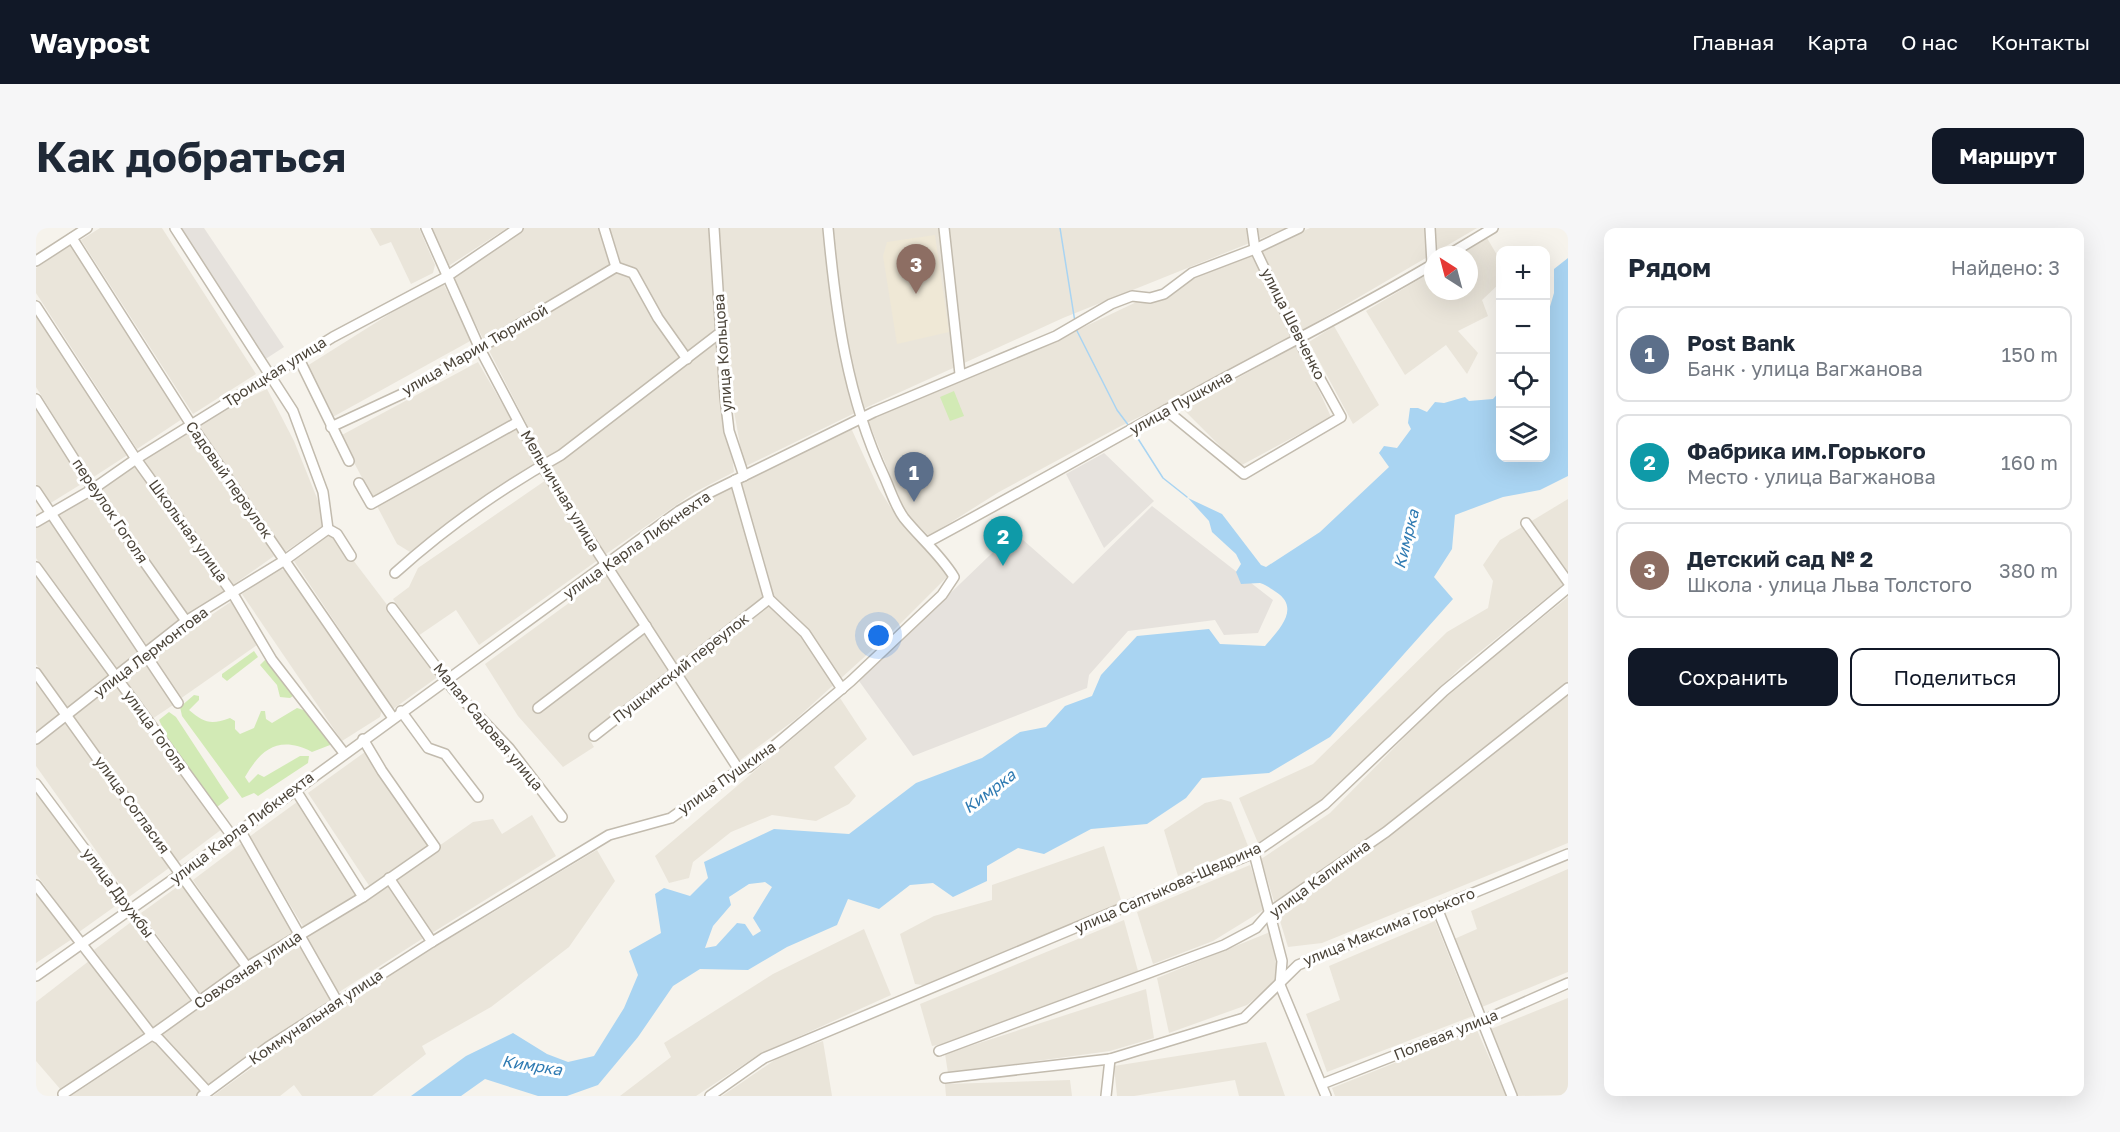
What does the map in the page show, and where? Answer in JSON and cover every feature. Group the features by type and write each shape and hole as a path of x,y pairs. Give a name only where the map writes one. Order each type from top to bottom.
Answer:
{"street":[{"path":"36,261 87,228"},
{"path":"175,228 271,375 302,431 323,492 328,529 337,534 351,556"},
{"name":"Мельничная улица","path":"426,228 480,349 543,466 739,770"},
{"name":"Троицкая улица","path":"36,522 93,489 136,459 333,337 446,277 518,228"},
{"path":"604,228 616,267 633,273 658,318 687,359"},
{"name":"улица Кольцова","path":"714,228 729,431 753,550 769,599"},
{"path":"828,228 835,303 846,369 861,421 903,517 928,542"},
{"path":"944,228 960,374"},
{"name":"улица Шевченко","path":"1166,410 1244,474 1341,417 1298,339 1255,249 1252,228"},
{"name":"улица Карла Либкнехта","path":"36,976 182,873 401,711 448,681 679,511 740,478 960,374 1056,336 1112,304 1132,296 1150,298 1164,294 1192,273 1255,249 1299,228"},
{"path":"1430,228 1432,246"},
{"path":"1463,246 1494,228"},
{"name":"Садовый переулок","path":"72,238 192,426 393,718"},
{"name":"улица Марии Тюриной","path":"331,427 402,393 616,267"},
{"name":"улица Пушкина","path":"432,942 609,835 671,818 739,770 749,766 842,689 942,595 954,577 928,542 1424,269"},
{"name":"Школьная улица","path":"36,306 136,459 233,594 272,660 344,753"},
{"path":"395,573 456,524 561,455 721,332"},
{"path":"298,359 349,461"},
{"name":"переулок Гоголя","path":"36,399 93,489 186,621"},
{"path":"359,483 371,504 518,422"},
{"path":"36,491 178,702"},
{"path":"1526,524 1568,582"},
{"name":"улица Лермонтова","path":"36,739 186,621 233,594 328,529"},
{"name":"улица Гоголя","path":"36,567 236,833 337,1001"},
{"name":"улица Салтыкова-Щедрина","path":"710,1096 764,1058 1254,853 1325,804 1444,691 1568,588"},
{"path":"769,599 805,633 842,689"},
{"name":"Пушкинский переулок","path":"594,736 769,599"},
{"name":"Малая Садовая улица","path":"392,608 448,681 509,748 562,817"},
{"path":"538,708 646,626"},
{"name":"улица Согласия","path":"36,673 182,873 247,967"},
{"name":"улица Калинина","path":"939,1051 1224,945 1256,928 1270,912 1386,832 1568,688"},
{"path":"401,711 428,748 445,754 478,797"},
{"name":"Совхозная улица","path":"63,1094 152,1035 247,967 363,897 435,847 382,771 363,739"},
{"name":"улица Дружбы","path":"36,784 132,909 199,1002"},
{"path":"295,789 363,897"},
{"path":"1254,853 1282,961 1280,985 1326,1096"},
{"path":"1566,855 1568,866"},
{"name":"улица Максима Горького","path":"945,1078 1110,1059 1244,1018 1298,965 1566,855"},
{"path":"389,878 432,942"},
{"path":"36,885 152,1035 159,1039 205,1094"},
{"path":"1437,908 1480,1022 1512,1096"},
{"name":"Коммунальная улица","path":"205,1094 337,1001 432,942"},
{"name":"Полевая улица","path":"1322,1084 1480,1022 1568,983"},
{"path":"1107,1096 1110,1059"}],"shaded area":[{"path":"100,228 162,228 256,374 193,414 81,240"},
{"path":"180,228 204,228 284,347 264,360"},
{"path":"370,228 419,228 435,265 433,273 411,284 391,242 380,246"},
{"path":"431,228 507,228 447,267"},
{"path":"524,228 712,228 718,338 734,472 695,492 606,554 543,456 451,276"},
{"path":"718,228 1287,228 1063,318 863,409 744,467 721,338"},
{"path":"1310,228 1477,228 1446,246 1424,246 1424,259 1313,324 1298,339 1119,427 999,492 929,536 906,514 867,418 1046,345 1187,278 1269,247"},
{"path":"935,235 949,332 897,344 883,256 887,242"},
{"path":"1487,238 1496,253 1496,287 1482,300 1488,316 1458,331 1478,353 1467,374 1446,345 1405,375 1366,311 1424,276 1424,300 1478,300 1478,246 1474,246"},
{"path":"71,245 182,419 137,449 36,293 36,268"},
{"path":"442,281 472,340 331,418 307,366"},
{"path":"36,312 129,454 92,478 36,387"},
{"path":"1334,326 1379,405 1353,424 1309,342"},
{"path":"1298,344 1331,417 1240,466 1183,409"},
{"path":"478,362 537,464 410,552 397,544 340,436"},
{"path":"267,389 294,441 327,523 285,552 196,422"},
{"path":"36,408 83,483 49,504 36,484"},
{"path":"851,428 879,489 898,519 925,546 948,576 893,631 796,719 739,761 611,563 700,501"},
{"path":"190,431 274,556 233,585 143,461"},
{"path":"1104,453 1154,501 1104,548 1066,474"},
{"path":"134,467 141,470 227,591 189,616 101,490"},
{"path":"546,480 598,560 479,645 456,610 418,636 393,599 409,587 418,568"},
{"path":"90,495 182,620 147,646 59,515"},
{"path":"1568,499 1568,575 1530,522"},
{"path":"1152,506 1273,600 1258,633 1224,635 1215,620 1128,631 1089,675 1087,688 913,756 859,681 1014,532 1073,584"},
{"path":"48,519 139,652 116,672 36,558 36,528"},
{"path":"1522,527 1565,583 1461,667 1328,796 1258,843 1239,798 1313,764 1447,632 1488,608 1493,581 1483,565 1500,540"},
{"path":"331,531 439,676 393,709 292,558"},
{"path":"280,568 285,571 382,710 380,717 342,741 242,594"},
{"path":"36,574 110,675 68,708 36,664"},
{"path":"606,576 673,672 588,737 594,747 563,767 518,716 485,664"},
{"path":"1568,597 1568,843 1322,943 1288,947 1261,859 1330,813 1447,694"},
{"path":"232,601 257,645 180,699 151,656"},
{"path":"144,657 176,703 152,719 121,675"},
{"path":"36,680 60,714 36,731"},
{"path":"114,681 222,829 178,862 73,717 73,714"},
{"path":"840,698 867,739 834,767 856,796 849,804 816,821 772,815 731,832 693,862 689,878 669,883 655,856"},
{"path":"65,721 169,868 129,897 36,766 36,742"},
{"path":"365,752 421,831 429,849 370,887 308,793"},
{"path":"36,789 121,902 79,932 36,874"},
{"path":"1221,799 1231,802 1248,846 1178,876 1164,830 1205,803"},
{"path":"297,802 361,896 304,928 249,837"},
{"path":"532,815 556,856 432,933 395,877 473,822 493,819 502,834"},
{"path":"242,843 333,1000 209,1088 161,1035 253,968 193,880"},
{"path":"1104,846 1122,903 930,986 915,984 900,934 934,916 992,900 992,885"},
{"path":"597,850 615,881 569,947 491,1007 422,1046 426,1054 372,1096 302,1096 294,1085 280,1096 213,1096 335,1007"},
{"path":"1250,865 1265,909 1213,941 1153,964 1137,912"},
{"path":"1568,869 1568,972 1482,1007 1452,940 1477,929 1471,911"},
{"path":"184,882 243,966 201,996 141,913"},
{"path":"390,882 425,937 336,994 305,938"},
{"path":"36,886 75,937 36,963"},
{"path":"135,919 194,1001 155,1030 94,950"},
{"path":"1124,920 1138,971 966,1040 932,1046 920,1004"},
{"path":"1435,921 1473,1016 1327,1072 1306,1014 1340,1000 1329,966"},
{"path":"864,929 891,995 758,1055 696,1096 620,1096 671,1057 664,1043 773,974"},
{"path":"1270,932 1279,979 1247,1005 1169,1033 1157,978"},
{"path":"89,961 148,1034 61,1090 36,1061 36,1002"},
{"path":"1146,989 1154,1038 1110,1051 948,1073 945,1054"},
{"path":"1568,998 1568,1095 1518,1096 1491,1029"},
{"path":"1477,1030 1506,1096 1335,1096 1332,1088"},
{"path":"157,1039 203,1091 197,1096 71,1096"},
{"path":"823,1041 832,1096 722,1096 782,1055"},
{"path":"1266,1042 1285,1096 1239,1096 1235,1080 1134,1096 1117,1096 1114,1066"},
{"path":"1070,1080 1072,1096 946,1096 945,1084"}],"green space":[{"path":"954,391 964,416 950,421 940,397"},
{"path":"254,651 258,657 227,681 222,677 222,674"},
{"path":"268,657 296,694 290,698 280,697 277,685 260,665"},
{"path":"194,695 199,696 199,700 189,710 199,718 213,722 230,718 235,721 235,729 240,734 254,728 261,711 265,711 266,719 272,723 297,708 307,711 331,740 330,745 312,752 300,747 281,745 265,752 245,777 249,783 258,774 264,777 300,756 309,756 308,763 258,796 254,793 242,798 182,716 180,707"},
{"path":"169,712 176,717 229,798 217,807 210,803 171,745 159,720"}],"water":[{"name":"Кимрка","path":"1568,258 1568,476 1540,490 1503,497 1455,515 1452,549 1434,577 1453,599 1330,737 1269,773 1202,778 1186,798 1147,824 1091,829 1044,854 1018,848 987,866 987,881 953,897 933,883 910,885 879,909 848,899 837,925 787,947 748,970 700,969 673,986 638,1037 598,1085 567,1096 538,1096 485,1079 461,1096 411,1096 466,1056 513,1033 547,1054 568,1062 594,1056 624,1008 638,975 629,951 661,933 655,894 664,888 690,896 708,878 704,862 774,829 849,834 916,783 982,758 1020,732 1046,727 1065,706 1092,696 1101,675 1137,636 1209,629 1220,644 1265,646 1285,619 1287,605 1283,598 1264,584 1241,584 1236,572 1241,564 1236,554 1212,532 1209,521 1188,498 1222,514 1261,565 1266,567 1320,532 1389,467 1379,453 1384,446 1397,448 1411,429 1408,423 1410,408 1418,408 1427,412 1435,402 1444,403 1465,397 1469,401 1493,399 1496,396 1496,462 1550,462 1550,306 1554,293 1554,269","holes":["765,882 772,887 753,918 761,931 753,936 745,924 737,923 716,946 705,948 713,926 731,905 729,897 749,884"]}],"waterway":[{"path":"1060,228 1075,322"},
{"path":"1076,329 1117,410 1129,426"},
{"path":"1135,434 1163,478 1187,497"}],"place":[{"name":"Детский сад № 2","path":"916,294"},
{"name":"Post Bank","path":"914,502"},
{"name":"Фабрика им.Горького","path":"1003,566"}]}
